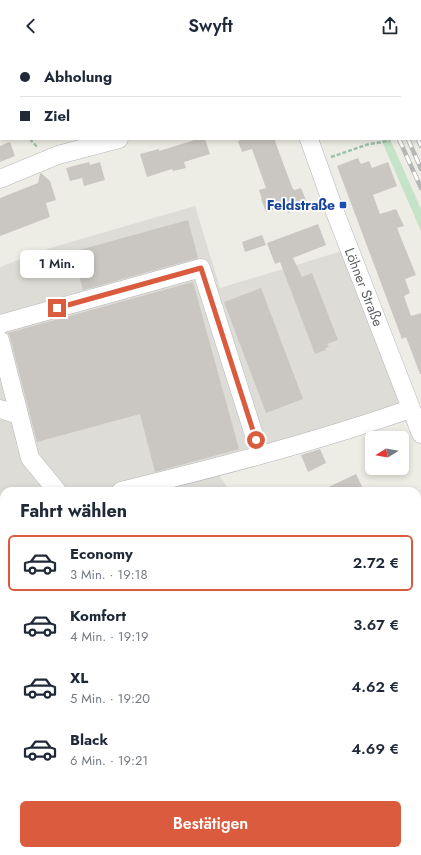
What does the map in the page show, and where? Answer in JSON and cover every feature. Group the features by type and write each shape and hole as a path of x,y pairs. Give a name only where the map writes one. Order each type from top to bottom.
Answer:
{"street":[{"path":"0,179 58,155 115,140"},
{"name":"Löhner Straße","path":"309,140 410,409 421,434"},
{"path":"0,324 201,268 260,454"},
{"path":"0,340 30,458 53,487"},
{"path":"0,409 19,415"},
{"path":"136,487 260,454 372,422 410,409"}],"path":[{"path":"317,162 369,144 390,141"}],"shaded area":[{"path":"195,206 220,288 342,251 408,421 365,431 219,475 227,487 0,487 0,267 50,248"}],"green space":[{"path":"381,140 390,140 421,209 421,231"}],"building":[{"path":"195,140 205,140 210,154 184,162 186,168 173,171 172,169 147,177 140,154 159,149 159,151"},
{"path":"276,140 292,187 294,190 301,188 308,205 288,213 285,205 266,212 259,190 266,188 252,149 242,152 238,141"},
{"path":"10,142 15,156 0,162 0,146"},
{"path":"358,158 361,164 369,161 372,168 388,162 397,186 373,195 380,214 396,209 404,226 397,228 416,275 405,279 410,293 404,296 411,316 421,313 421,374 406,337 402,339 337,166"},
{"path":"89,162 90,165 100,162 105,180 84,186 82,178 70,181 66,168"},
{"path":"41,173 50,181 56,200 46,203 50,217 0,236 0,198 38,183"},
{"path":"188,220 198,258 83,290 72,252"},
{"path":"318,224 326,245 293,258 302,277 312,273 338,340 327,344 329,347 325,348 326,350 315,354 280,262 275,264 267,243"},
{"path":"262,235 266,245 245,252 242,242"},
{"path":"193,282 239,449 155,472 140,414 37,442 8,333"},
{"path":"261,288 303,399 266,413 224,302"},
{"path":"320,449 326,463 308,472 301,455"},
{"path":"356,474 362,487 328,487"}],"railway":[{"path":"399,140 421,188"},
{"path":"408,140 421,169"},
{"path":"418,140 421,146"}],"place":[{"name":"Feldstraße","path":"343,205"}],"route":[{"path":"57,308 201,268 256,440"}]}
